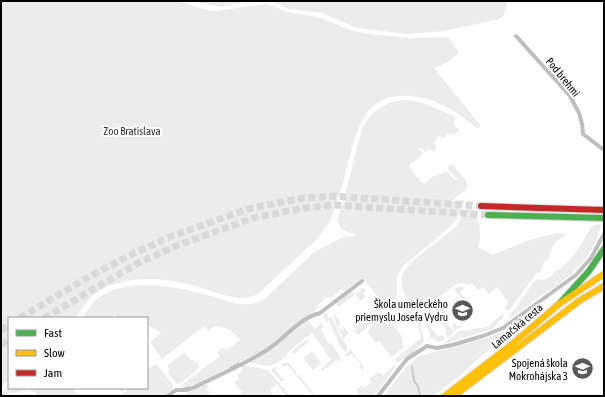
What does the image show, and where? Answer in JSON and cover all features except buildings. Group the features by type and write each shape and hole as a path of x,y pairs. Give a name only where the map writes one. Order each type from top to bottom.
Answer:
{"main road":[{"path":"481,206 601,209"},
{"path":"488,215 604,218"},
{"path":"559,304 586,276 604,249"},
{"name":"Lamačská cesta","path":"445,396 510,346 559,304 604,274"},
{"name":"Lamačská cesta","path":"454,396 579,301 604,286"}],"street":[{"name":"Pod brehmi","path":"516,36 570,96 579,113 583,134 604,150"},
{"path":"378,396 407,359 427,346 437,348 452,345 483,336 503,328 576,275 591,258 604,234"},
{"path":"168,396 176,390 187,390 196,387 267,350 304,321 313,315 320,313 362,281"}],"green space":[{"name":"Zoo Bratislava","path":"1,1 177,1 207,10 218,11 268,4 287,12 318,17 353,31 408,38 448,37 459,53 450,61 434,68 481,126 477,129 450,109 434,101 419,97 402,96 389,98 378,103 369,110 358,131 335,209 321,234 258,294 247,298 241,298 223,295 200,287 167,280 133,280 113,284 102,289 89,300 76,317 8,317 8,381 1,387"},
{"path":"190,1 247,1 222,7"},
{"path":"272,1 507,1 504,16 499,19 445,31 408,34 355,27 322,13 289,9"},
{"path":"406,100 421,102 456,117 454,126 460,130 453,135 450,133 443,138 439,136 433,143 437,146 434,152 430,149 425,152 422,148 418,149 421,150 422,155 409,166 422,183 426,184 430,178 446,171 455,180 457,179 447,168 450,165 453,165 465,179 468,187 452,201 465,200 456,220 451,226 403,266 397,276 397,294 393,303 389,305 384,304 364,280 361,279 345,291 340,290 332,298 326,297 318,305 316,310 266,349 194,385 182,388 181,386 183,384 220,356 217,352 224,347 227,350 240,340 235,334 223,327 215,326 209,331 204,326 162,359 150,342 161,333 156,329 148,326 148,317 115,317 115,313 113,317 83,317 97,299 122,287 136,285 166,286 207,295 236,304 250,304 258,302 266,298 314,252 343,237 357,236 341,229 337,220 343,203 361,132 364,125 373,113 385,105"},
{"path":"469,201 473,202 472,210 480,227 478,247 493,255 526,241 557,233 562,233 566,236 554,244 549,258 544,262 541,271 536,274 508,311 505,308 508,302 497,287 489,294 483,287 478,290 472,283 468,285 463,283 456,284 421,312 413,306 404,293 401,279 402,276 418,256 456,226"},
{"path":"601,224 598,237 592,248 577,268 519,313 507,320 535,280 544,280 552,276 554,272 566,264 571,258 592,226"},
{"path":"461,286 465,287 460,292 465,298 463,300 454,289"},
{"path":"360,288 364,288 366,290 364,294 366,296 360,301 355,294 361,290"},
{"path":"352,291 355,294 339,307 336,303"},
{"path":"403,302 420,323 424,341 414,352 397,363 395,359 421,338 418,324 403,305 401,304 398,307 397,305"},
{"path":"375,308 377,310 372,314 377,319 358,335 352,328 357,331 354,325"},
{"path":"442,308 451,319 446,323 452,330 455,330 452,325 455,323 458,327 465,321 463,317 466,322 448,337 445,333 447,331 434,315"},
{"path":"325,312 330,318 332,317 342,339 348,347 346,349 346,353 340,346 329,321 326,322 323,316"},
{"path":"336,314 336,317 339,317 338,319 341,323 338,327 343,330 343,326 349,333 343,339 333,316"},
{"path":"389,314 390,315 388,318 401,335 404,347 392,357 379,341 375,343 368,333 376,321"},
{"path":"425,314 427,317 424,320 439,337 442,335 445,338 440,342 430,338 430,332 422,319"},
{"path":"502,314 504,316 490,330 443,344 459,331 488,327"},
{"path":"308,320 315,329 321,324 323,325 324,327 321,328 328,344 331,343 341,358 340,362 337,360 322,371 321,369 331,360 312,333 288,352 286,357 273,365 267,366 250,362 272,349"},
{"path":"516,325 462,374 433,396 384,396 406,367 419,356 484,339"},
{"path":"307,339 309,342 294,354 292,351"},
{"path":"351,350 363,365 364,368 362,370 359,366 361,364 352,354 347,357 344,355"},
{"path":"312,351 321,363 313,370 303,358"},
{"path":"184,352 191,360 196,361 199,364 199,368 181,383 177,384 168,374 169,369 167,366"},
{"path":"286,362 289,363 297,373 295,374 287,365 284,367 281,364"},
{"path":"155,364 158,366 173,385 173,390 165,396 119,396 129,389 148,389 148,369"},
{"path":"244,365 268,370 290,396 286,396 277,384 270,390 274,396 237,396 242,392 234,382 239,379 237,375 241,373 241,366"},
{"path":"280,365 275,370 284,380 282,382 271,370"},
{"path":"392,367 395,367 376,393 372,396 355,396 358,393 356,390 362,385 364,388 372,382 369,379 379,372 383,376"},
{"path":"298,374 314,394 313,395 296,376"},
{"path":"204,384 208,386 208,392 210,389 209,393 212,396 185,396 186,393"},
{"path":"8,388 8,389 74,389 77,393 89,396 37,396 35,392 28,390 1,396 1,393"}],"waterway":[{"path":"230,368 239,363"},
{"path":"412,366 414,381 418,386 420,396"},
{"path":"185,388 190,387"}],"tunnel":[{"path":"22,317 83,280 134,253 172,236 248,209 303,198 333,196 481,206"},
{"path":"46,317 140,262 176,246 253,218 304,208 333,205 488,215"},
{"path":"1,330 8,326"},
{"path":"1,344 8,340"}],"traffic: fast":[{"path":"488,215 604,218"},
{"path":"559,304 589,271 604,249"}],"traffic: slow":[{"path":"445,396 510,346 559,304 604,274"},
{"path":"454,396 579,301 604,286"}],"traffic: jam":[{"path":"481,206 604,210"}],"place":[{"name":"Škola umeleckého priemyslu Josefa Vydru","path":"463,310"},
{"name":"Spojená škola Mokrohájska 3","path":"583,369"}]}
